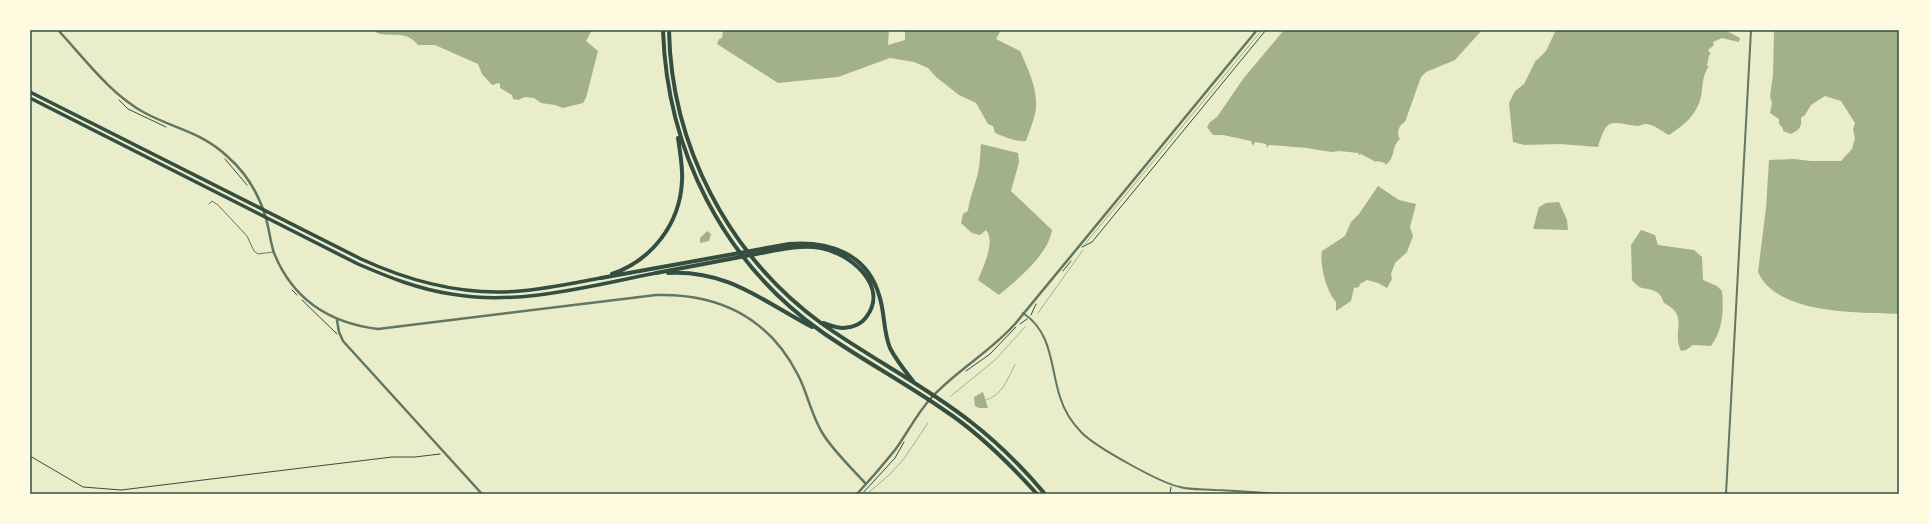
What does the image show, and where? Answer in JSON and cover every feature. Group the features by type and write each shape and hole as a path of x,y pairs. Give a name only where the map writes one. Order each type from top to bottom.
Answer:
{"highway":[{"path":"663,30 666,81 677,128 694,176 732,242 754,272 776,294 822,332"},
{"path":"669,30 671,66 679,110 691,150 712,198 737,239 760,267 782,290 820,322 971,422 992,439 1024,470 1045,494"},
{"path":"30,92 361,259 409,278 452,289 500,292 533,290 729,257 802,243 823,244 843,252 860,263 871,278 879,295 885,330 891,349 900,364 917,385"},
{"path":"30,98 358,264 388,277 419,287 466,296 508,298 553,293 656,274 729,257"},
{"path":"601,278 627,269 644,258 658,244 671,224 679,202 682,181 677,128"},
{"path":"763,251 802,247 822,248 841,255 857,266 862,272 871,286 873,294 870,311 866,318 860,323 848,328 836,327 820,322"},
{"path":"656,274 684,273 718,278 750,291 822,332 945,410 968,427 1006,461 1037,494"}],"street":[{"path":"58,30 117,94 146,114 206,140 228,156 240,169 254,189 265,214 274,252 286,276 306,303 338,320 363,327 378,329 656,295 684,295 714,301 744,314 759,325 775,340 798,375 813,416 834,451 866,484"},
{"path":"857,494 896,448 910,424 943,386 997,343 1023,313 1257,30"},
{"path":"1726,494 1751,30"},
{"path":"1023,313 1029,317 1046,339 1064,410 1082,433 1100,446 1171,485 1200,489 1286,494"},
{"path":"338,320 339,332 343,341 482,494"}],"lane":[{"path":"209,204 212,201 218,205 247,236 254,251 258,254 274,252"}],"path":[{"path":"1082,248 1092,242 1266,30"},
{"path":"117,94 121,102 128,109 167,127"},
{"path":"223,157 248,186"},
{"path":"1060,274 1074,258"},
{"path":"306,303 343,341"},
{"path":"1029,317 1037,303"},
{"path":"30,456 83,487 121,490 392,457 415,457 446,454"},
{"path":"1170,494 1171,485"}],"shaded area":[{"path":"375,30 592,30 586,41 598,51 586,98 583,103 563,108 541,103 534,98 525,97 518,100 513,99 512,95 500,88 500,84 491,84 482,74 478,64 435,45 418,45 404,35 377,33"},
{"path":"723,30 889,30 888,45 905,40 905,30 1001,30 996,39 1020,51 1030,73 1036,98 1034,117 1026,141 1007,138 995,133 993,126 988,124 976,103 959,95 936,77 928,68 914,62 890,58 838,77 778,83 717,44 719,39 722,38"},
{"path":"1284,30 1482,30 1455,60 1426,72 1421,77 1405,122 1399,129 1398,135 1400,139 1395,145 1391,159 1385,165 1385,163 1376,162 1361,154 1359,155 1358,153 1339,151 1331,152 1307,148 1269,145 1267,148 1266,144 1255,142 1253,146 1251,141 1223,135 1213,135 1207,127 1210,122 1217,117 1243,79"},
{"path":"1556,30 1725,30 1740,38 1739,42 1722,38 1713,42 1714,45 1708,50 1711,54 1709,55 1707,66 1709,67 1704,76 1699,104 1693,115 1680,128 1669,135 1655,127 1645,124 1637,126 1615,123 1607,126 1604,130 1598,147 1560,144 1524,145 1513,142 1509,103 1515,91 1524,84 1536,60 1534,59 1537,60 1546,51"},
{"path":"1774,30 1899,30 1899,314 1842,311 1800,304 1782,296 1768,286 1758,272 1766,208 1769,160 1794,159 1811,161 1841,161 1852,149 1855,138 1853,129 1855,123 1841,101 1825,96 1811,105 1805,115 1801,118 1801,126 1796,131 1791,134 1783,131 1783,128 1779,124 1779,119 1770,113 1772,103 1770,96 1773,75"},
{"path":"981,144 1018,153 1019,162 1011,191 1052,230 1045,248 1031,266 999,295 978,280 988,255 990,241 989,235 986,230 980,235 972,233 961,223 963,214 968,211 978,173"},
{"path":"1378,186 1399,200 1416,204 1410,227 1413,236 1407,252 1395,263 1391,274 1392,279 1387,288 1378,283 1367,280 1360,284 1359,287 1354,288 1351,301 1336,311 1336,302 1327,285 1323,270 1321,257 1322,251 1345,236 1351,222 1359,214"},
{"path":"1559,202 1567,220 1568,230 1533,229 1539,207 1546,203"},
{"path":"1641,230 1655,235 1658,245 1694,250 1702,257 1703,280 1717,286 1722,291 1722,320 1718,333 1711,346 1693,345 1686,350 1681,351 1678,344 1678,319 1676,313 1672,308 1664,303 1656,291 1641,287 1632,280 1631,245"},
{"path":"707,231 711,234 709,241 700,243 700,238"},
{"path":"983,392 988,408 979,408 975,406 974,397"}],"waterway":[{"path":"1085,244 1262,30"},
{"path":"1038,313 1083,250"},
{"path":"951,396 995,360 1025,327"},
{"path":"986,400 992,398 1001,390 1015,365"},
{"path":"867,494 889,475 903,460 928,423"}]}
